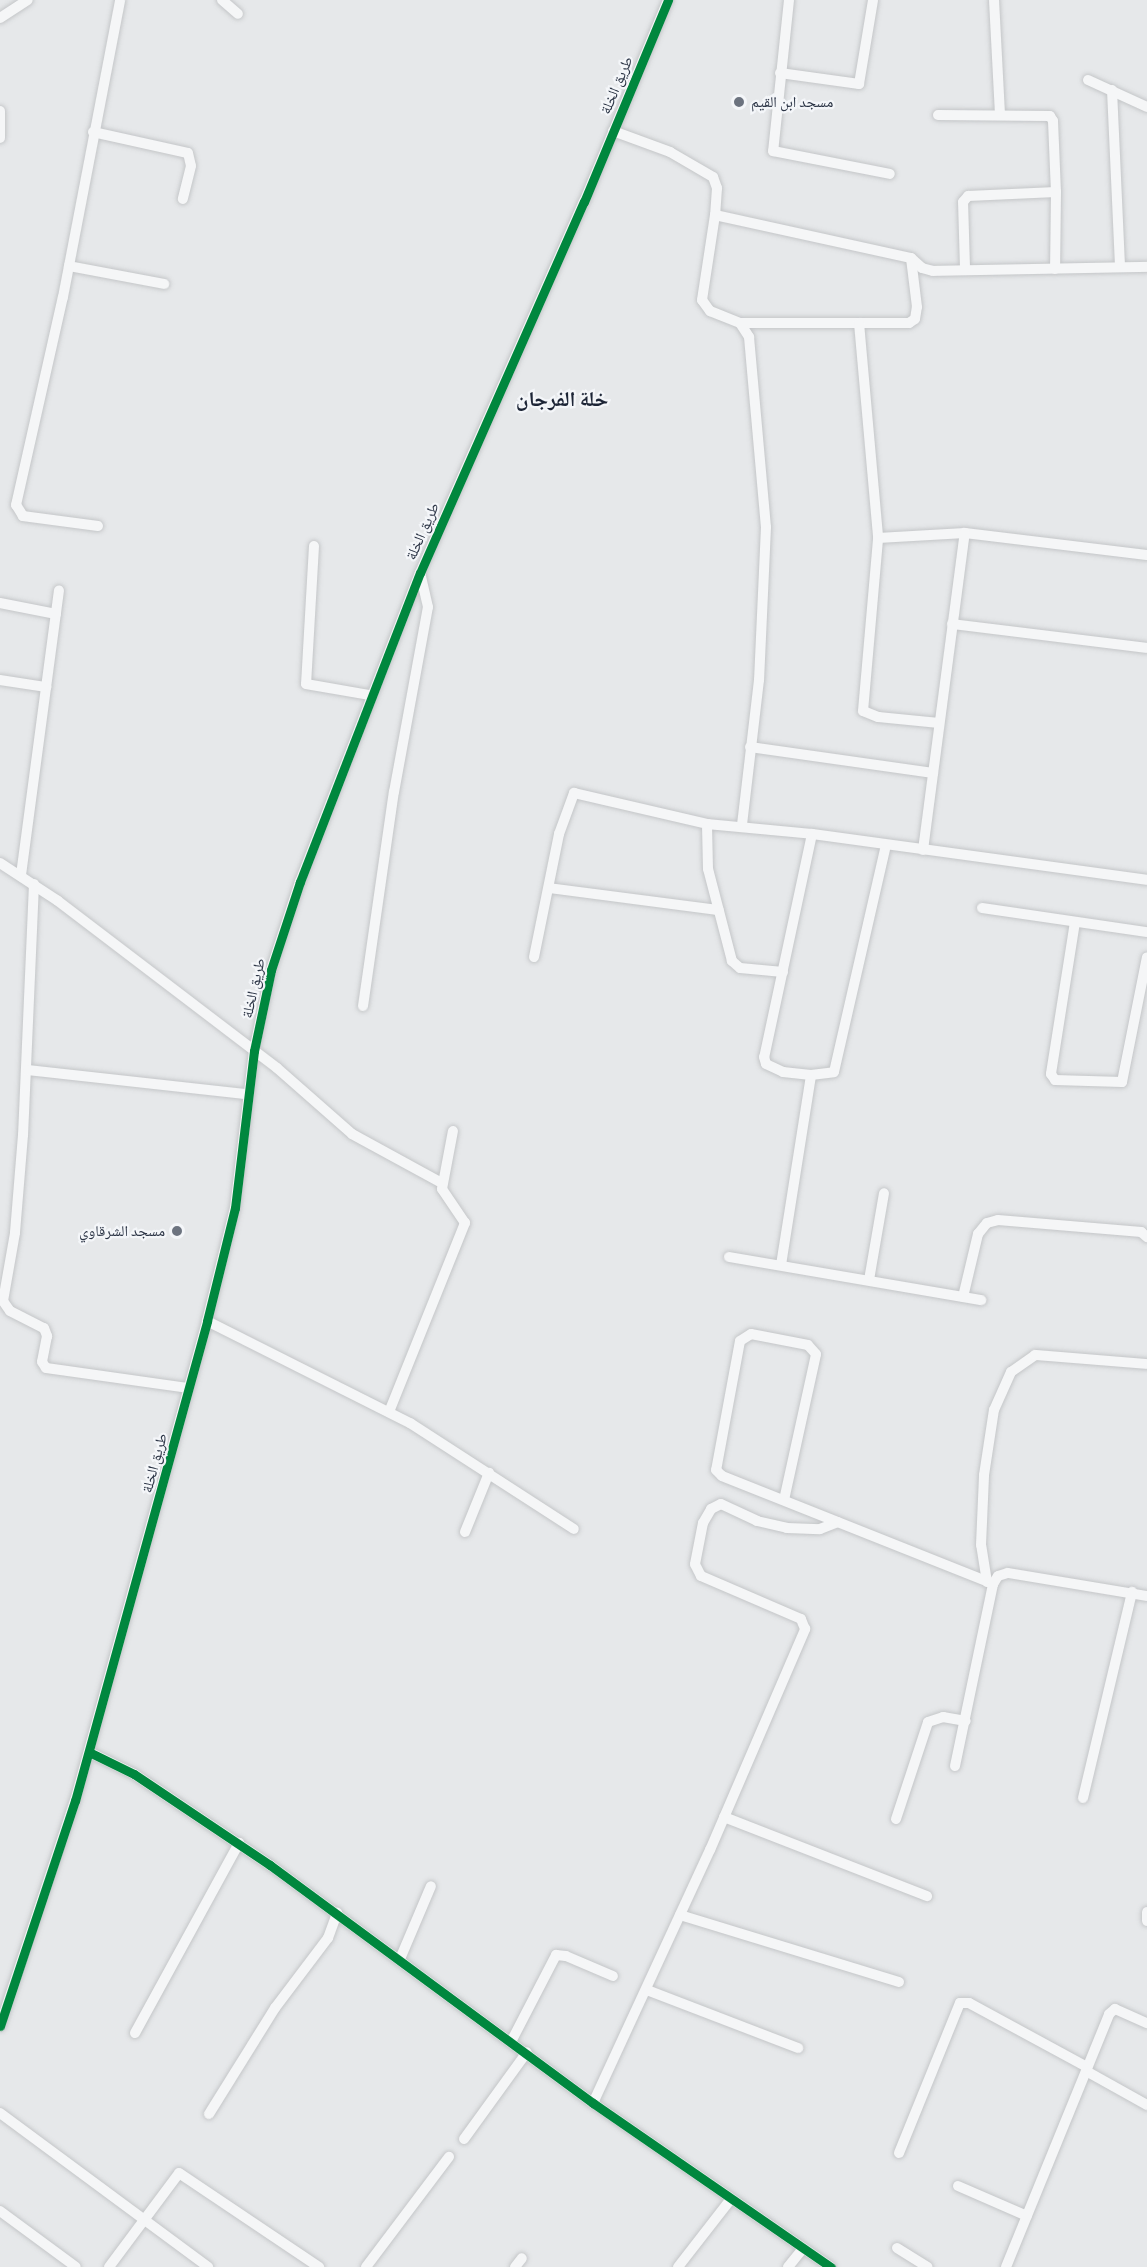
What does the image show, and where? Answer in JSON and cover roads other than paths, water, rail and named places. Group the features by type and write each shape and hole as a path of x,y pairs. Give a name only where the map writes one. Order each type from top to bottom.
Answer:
{"street":[{"path":"0,18 28,0"},
{"path":"98,526 23,516 16,505 69,266 120,0"},
{"path":"222,0 238,14"},
{"name":"طريق الخلة","path":"0,2026 89,1752 207,1321 235,1208 247,1094 271,970 300,882 370,695 420,573 668,0"},
{"path":"789,0 773,151 890,174"},
{"path":"780,73 860,84 873,0"},
{"path":"994,0 1000,114"},
{"path":"1089,80 1147,107"},
{"path":"1112,90 1120,266"},
{"path":"0,111 0,138"},
{"path":"938,115 1042,114 1053,121 1056,192 1055,269"},
{"path":"613,131 678,156 713,177 717,188 715,215 702,300 710,311 740,323 909,323 915,319 917,307 911,258"},
{"path":"93,132 188,153 191,166 183,199"},
{"path":"965,268 963,202 968,196 1056,192"},
{"path":"715,215 911,258 921,268 933,271 965,268 1147,267"},
{"path":"69,266 164,284"},
{"path":"740,323 748,337 766,527 759,680 741,825"},
{"path":"859,323 878,538 863,711 878,717 939,723"},
{"path":"878,538 965,533 1147,555"},
{"path":"923,850 965,533"},
{"path":"314,546 306,684 370,695"},
{"path":"363,1006 394,792 428,607 420,573"},
{"path":"21,875 59,591"},
{"path":"0,603 56,614"},
{"path":"952,624 1147,648"},
{"path":"0,681 46,687"},
{"path":"750,747 933,773"},
{"path":"534,957 559,834 574,794 707,824 741,825 812,834 1147,880"},
{"path":"707,824 708,869 732,961 740,968 783,972"},
{"path":"812,834 764,1061 776,1071 811,1075 835,1070 886,845"},
{"path":"0,863 34,884 254,1052 352,1134 381,1153 442,1182"},
{"path":"34,884 28,1070 15,1233 5,1304 10,1311 44,1328 47,1336 42,1362 46,1368 188,1388"},
{"path":"549,888 718,910"},
{"path":"982,908 1147,932"},
{"path":"1075,922 1051,1074 1055,1080 1122,1082 1147,957"},
{"path":"28,1070 247,1094"},
{"path":"781,1265 811,1075"},
{"path":"389,1412 465,1223 444,1194 442,1182 450,1158 453,1131"},
{"path":"869,1280 884,1193"},
{"path":"963,1297 978,1234 987,1223 998,1220 1142,1232 1147,1237"},
{"path":"729,1257 981,1300"},
{"path":"207,1321 389,1412 489,1473 574,1529"},
{"path":"784,1500 816,1354 808,1345 751,1334 740,1341 716,1470 784,1500 990,1583"},
{"path":"955,1766 966,1721 990,1583 981,1545 984,1475 994,1410 1011,1372 1035,1355 1147,1364"},
{"path":"465,1532 489,1473"},
{"path":"593,2103 647,1990 806,1625 801,1619 700,1576 695,1564 701,1529 711,1509 721,1504 757,1521 787,1528 820,1529 838,1522"},
{"path":"990,1583 998,1576 1008,1573 1147,1596"},
{"path":"1083,1798 1132,1592"},
{"path":"896,1819 928,1722 943,1717 966,1721"},
{"path":"89,1752 134,1774 239,1843 512,2040 593,2103 802,2250 831,2267"},
{"path":"724,1817 927,1896"},
{"path":"135,2033 239,1843"},
{"path":"400,1959 430,1886"},
{"path":"1147,1912 1147,1921"},
{"path":"209,2114 275,2008 328,1938 337,1913"},
{"path":"680,1915 898,1982"},
{"path":"512,2040 556,1955 613,1976"},
{"path":"647,1990 798,2048"},
{"path":"899,2153 960,2003 969,2003 1147,2105"},
{"path":"1006,2267 1112,2011 1119,2010 1147,2023"},
{"path":"464,2139 527,2052"},
{"path":"0,2113 208,2267"},
{"path":"366,2267 449,2157"},
{"path":"109,2267 176,2175 182,2174 311,2265"},
{"path":"958,2186 1027,2216"},
{"path":"678,2267 731,2199"},
{"path":"0,2211 76,2267"},
{"path":"897,2248 927,2267"},
{"path":"788,2267 802,2250"}],"place":[{"name":"مسجد ابن القيم","path":"739,102"},
{"name":"مسجد الشرقاوي","path":"177,1231"}],"district":[{"name":"خلة الفرجان","path":"562,398"}]}
